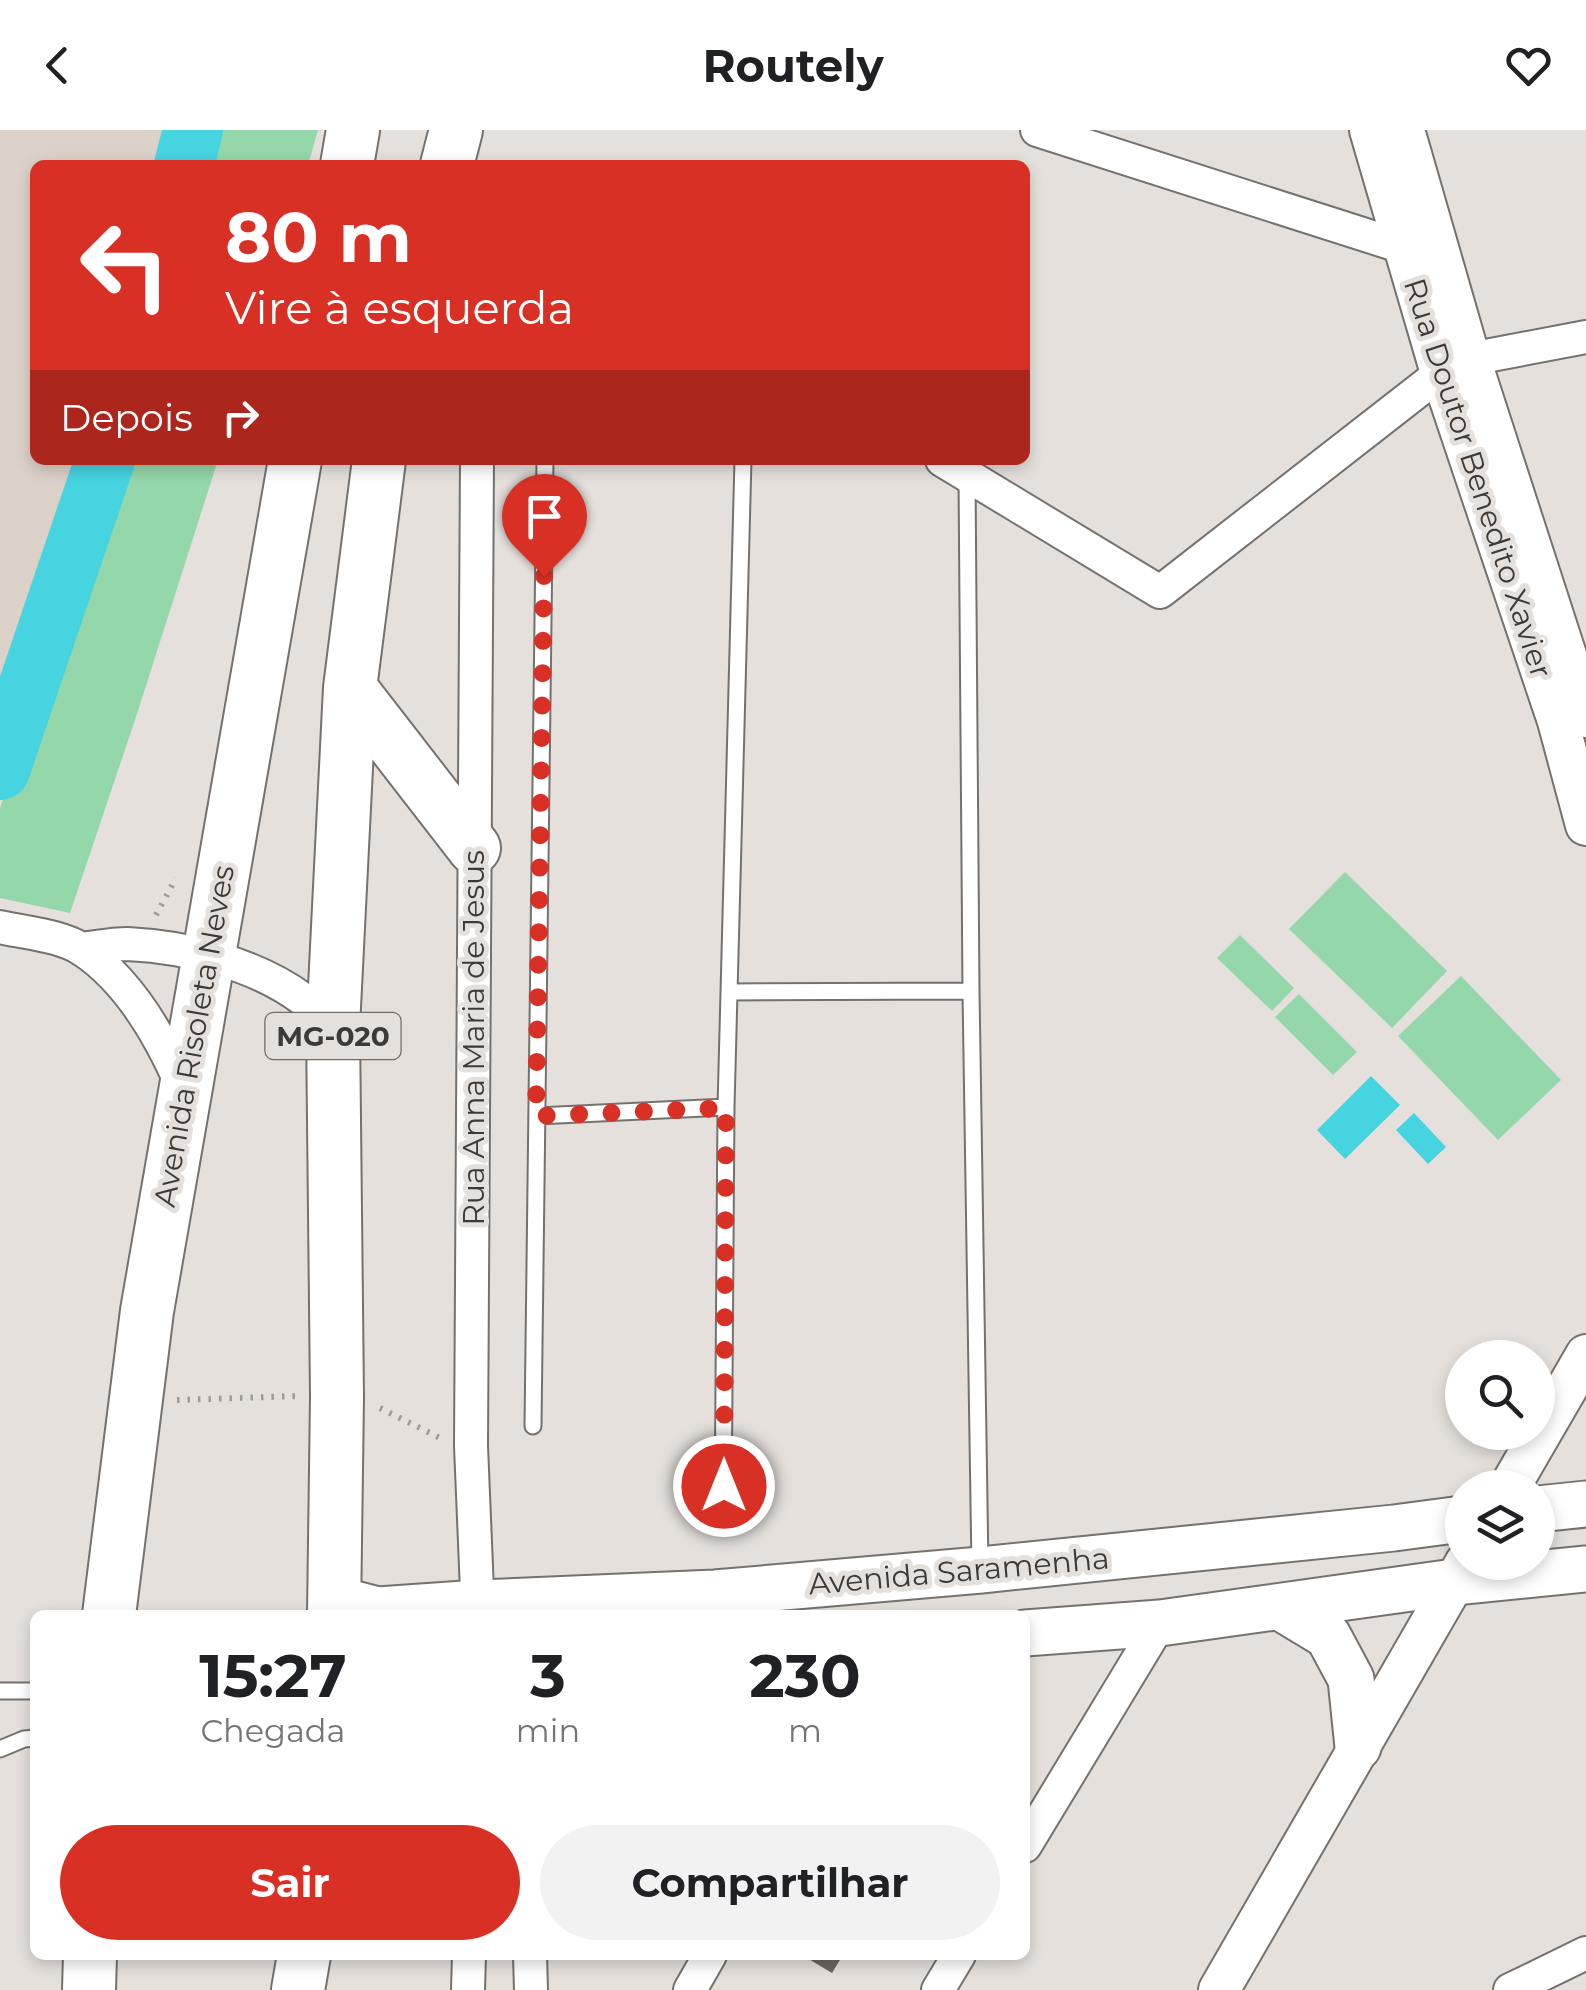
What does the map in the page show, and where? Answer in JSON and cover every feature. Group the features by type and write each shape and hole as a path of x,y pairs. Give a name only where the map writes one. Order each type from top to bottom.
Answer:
{"highway":[{"path":"348,160 353,130"},
{"path":"448,160 456,130"},
{"name":"Avenida Risoleta Neves","path":"110,1610 147,1311 293,465"},
{"name":"MG-020","path":"335,1607 333,1026 350,688 377,465"},
{"path":"350,688 474,848"},
{"path":"89,1990 90,1960"},
{"path":"298,1990 303,1960"}],"main road":[{"path":"1555,1508 1586,1504"},
{"name":"Avenida Saramenha","path":"335,1607 478,1609 534,1602 715,1593 980,1570 1445,1521"},
{"path":"1555,1570 1586,1569"},
{"path":"1030,1634 1160,1623 1280,1607 1445,1575"},
{"path":"1280,1607 1328,1636 1351,1679 1358,1747"}],"street":[{"path":"1037,130 1419,243"},
{"name":"Rua Doutor Benedito Xavier","path":"1370,130 1419,243 1586,825"},
{"name":"Rua Doutor Benedito Xavier","path":"1404,130 1419,243"},
{"path":"954,468 1160,592 1456,366 1586,337"},
{"name":"Rua Doutor Benedito Xavier","path":"1456,366 1583,700"},
{"name":"Rua Anna Maria de Jesus","path":"477,465 471,1446 478,1609"},
{"path":"0,927 67,944 124,944 182,951 241,967 304,1000 333,1026"},
{"path":"67,944 116,980 146,1017 167,1050 184,1093"},
{"path":"1519,1470 1586,1355"},
{"path":"1220,1990 1455,1580"},
{"path":"1030,1838 1160,1623"},
{"path":"1510,1990 1586,1953"},
{"path":"468,1990 469,1960"},
{"path":"530,1960 531,1990"},
{"path":"938,1990 956,1960"}],"lane":[{"path":"532,1426 545,465"},
{"path":"724,1524 726,1108 743,465"},
{"path":"954,468 972,991 980,1570"},
{"path":"730,992 972,991"},
{"path":"536,1116 726,1108"},
{"path":"0,1691 30,1691"},
{"path":"0,1748 30,1738"}],"path":[{"path":"165,1401 314,1395"},
{"path":"366,1402 454,1444"}],"shaded area":[{"path":"0,130 163,130 154,160 30,160 30,465 72,465 0,702"}],"green space":[{"path":"203,130 318,130 309,160 194,160"},
{"path":"108,465 216,465 70,913 0,898 0,808 73,587"},
{"path":"1345,872 1447,971 1392,1028 1289,929"},
{"path":"1240,935 1294,988 1272,1011 1217,958"},
{"path":"1461,976 1561,1080 1498,1140 1398,1036"},
{"path":"1299,994 1357,1052 1333,1075 1275,1017"}],"water":[{"path":"1371,1076 1400,1105 1345,1159 1317,1130"},
{"path":"1414,1113 1446,1147 1428,1164 1396,1130"}],"building":[{"path":"810,1960 840,1960 832,1973"}],"waterway":[{"path":"185,160 193,130"},
{"path":"0,770 103,465"}],"route":[{"path":"544,576 536,1116 726,1108 724,1486"}]}
